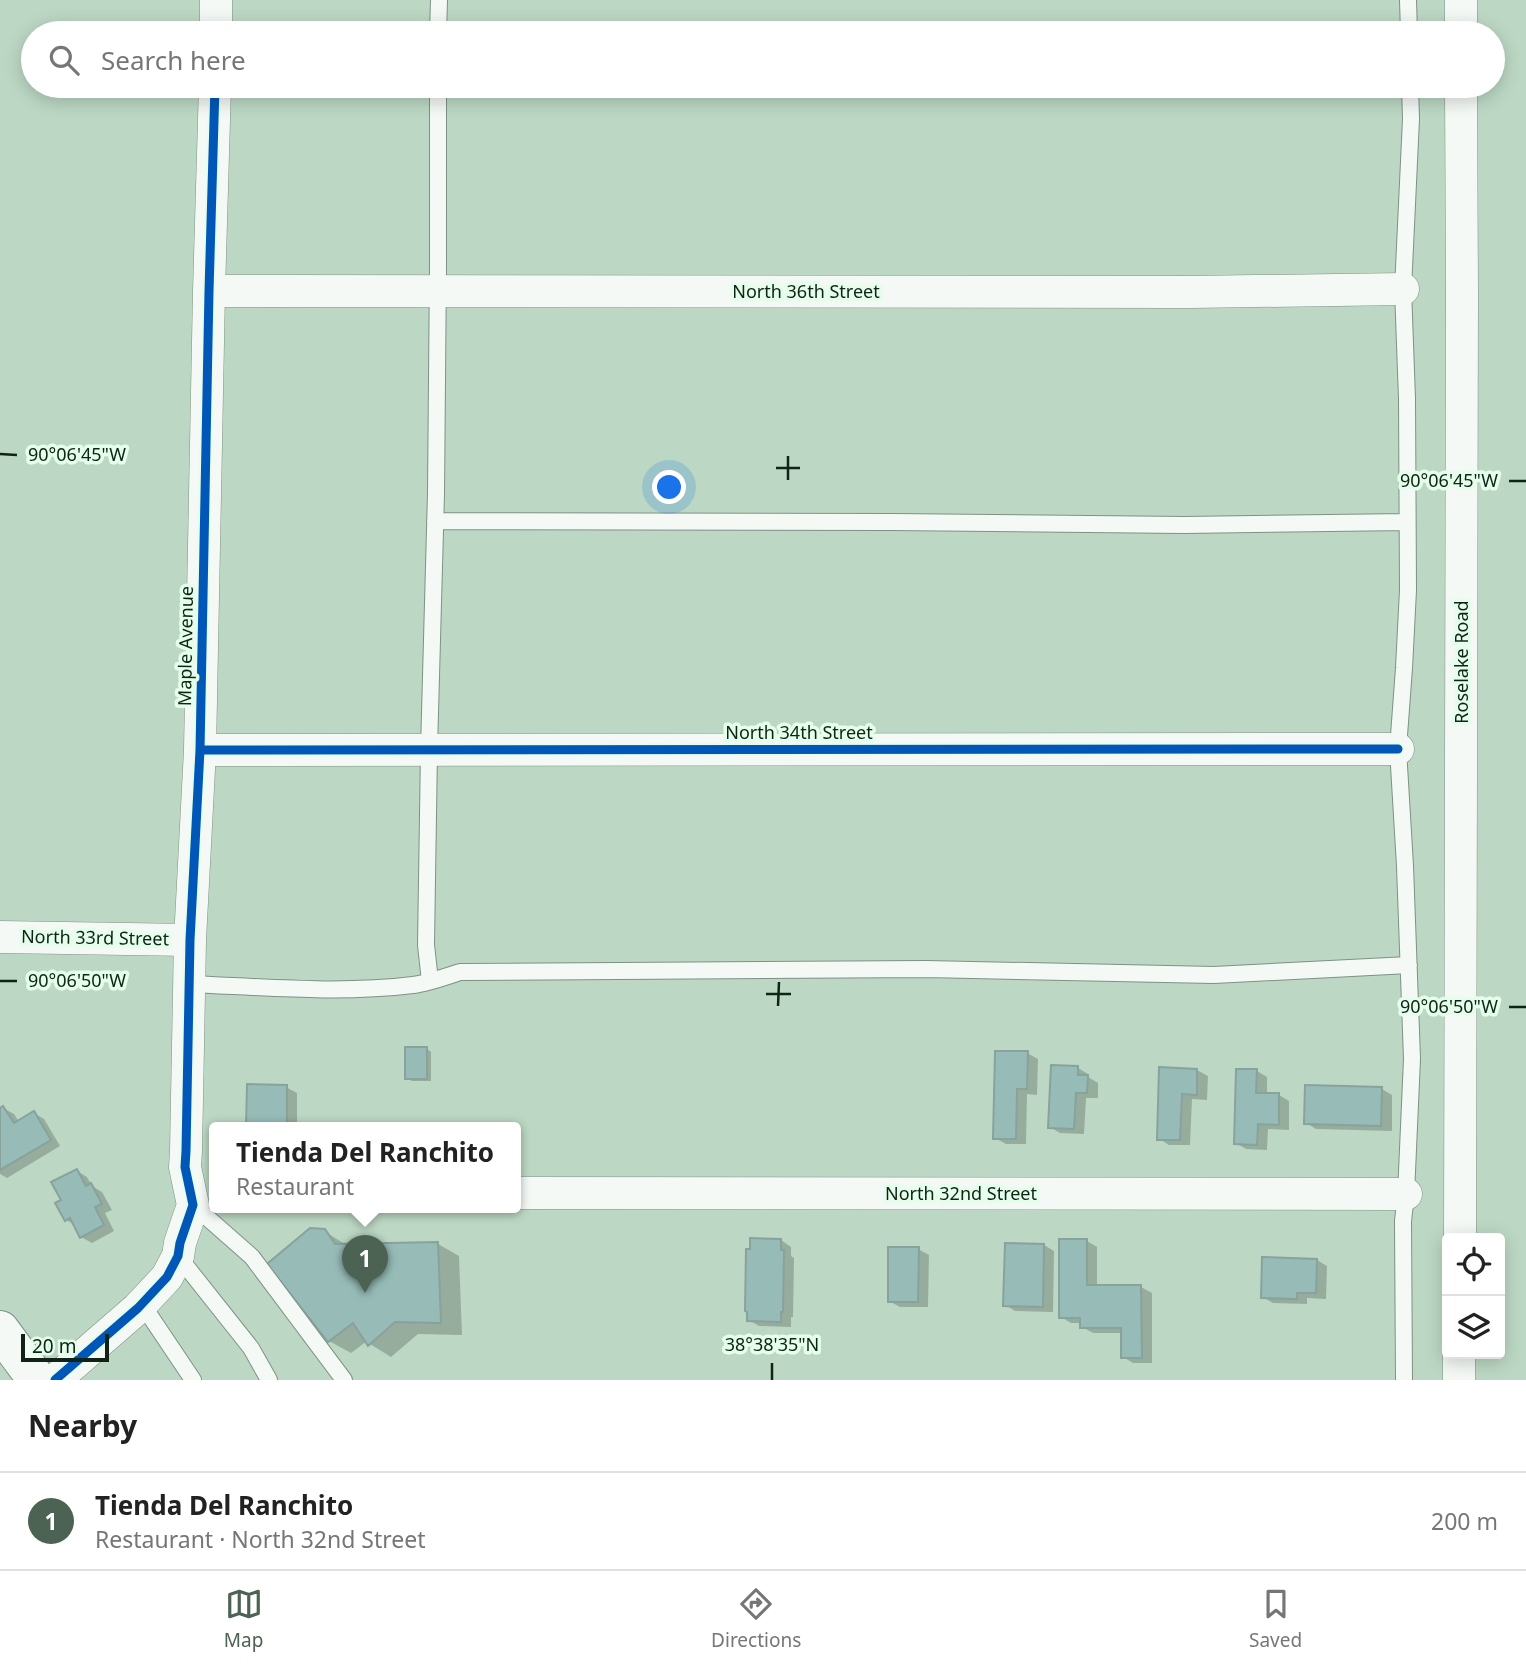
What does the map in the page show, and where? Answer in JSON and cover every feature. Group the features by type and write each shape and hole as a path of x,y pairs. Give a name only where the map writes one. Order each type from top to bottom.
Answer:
{"main road":[{"path":"0,1330 38,1378"}],"street":[{"path":"216,0 216,21"},
{"path":"1461,0 1461,21"},
{"name":"Maple Avenue","path":"204,1202 186,1167 190,940 200,750 215,98"},
{"name":"Roselake Road","path":"1460,1233 1461,98"},
{"name":"North 36th Street","path":"209,291 1191,292 1403,289"},
{"name":"North 34th Street","path":"200,750 1398,748"},
{"name":"North 33rd Street","path":"0,937 190,940"},
{"name":"North 32nd Street","path":"521,1193 1406,1194"},
{"path":"38,1378 142,1304 167,1277 178,1256 180,1243 204,1202"},
{"path":"1459,1359 1459,1380"}],"lane":[{"path":"438,21 439,0"},
{"path":"1408,0 1409,21"},
{"path":"430,981 426,945 435,521 438,98"},
{"path":"1404,1380 1402,1259 1412,1059 1398,748 1408,590 1407,399 1403,289 1410,98"},
{"path":"435,521 1184,525 1407,522"},
{"path":"189,984 293,989 365,988 415,985 460,972 926,969 1214,975 1409,965"},
{"path":"213,1213 251,1257 344,1380"},
{"path":"178,1256 251,1348 269,1380"},
{"path":"142,1304 193,1380"}],"building":[{"path":"405,1047 427,1047 427,1079 405,1079"},
{"path":"995,1051 1028,1051 1027,1089 1017,1089 1016,1139 993,1139"},
{"path":"1051,1065 1078,1066 1078,1075 1088,1075 1087,1093 1076,1093 1074,1129 1048,1128"},
{"path":"1159,1067 1197,1069 1197,1095 1182,1094 1180,1140 1157,1140"},
{"path":"1236,1069 1257,1069 1256,1093 1279,1093 1279,1125 1258,1124 1257,1145 1234,1144"},
{"path":"247,1084 287,1085 287,1122 246,1122"},
{"path":"1305,1085 1382,1087 1381,1126 1304,1124"},
{"path":"3,1106 14,1123 34,1111 51,1140 0,1170 0,1108"},
{"path":"77,1169 86,1186 91,1183 102,1204 95,1207 104,1225 80,1238 70,1218 65,1221 55,1203 61,1200 51,1182"},
{"path":"310,1228 325,1229 335,1244 438,1242 441,1323 395,1322 368,1346 353,1323 328,1342 267,1264"},
{"path":"750,1238 781,1239 781,1250 784,1250 781,1322 747,1321 746,1249 750,1249"},
{"path":"1059,1239 1087,1239 1087,1285 1141,1285 1142,1358 1121,1358 1121,1328 1080,1328 1080,1318 1059,1318"},
{"path":"1005,1243 1044,1244 1043,1307 1003,1306"},
{"path":"888,1247 919,1247 918,1302 888,1302"},
{"path":"1262,1257 1317,1259 1316,1293 1297,1293 1297,1299 1261,1298"}],"cycle path":[{"path":"55,1380 138,1308 167,1277 178,1256 193,1205 185,1167 190,940 200,750 215,98"},
{"path":"200,750 1398,749"}],"place":[{"name":"Tienda Del Ranchito","path":"365,1293"}]}
